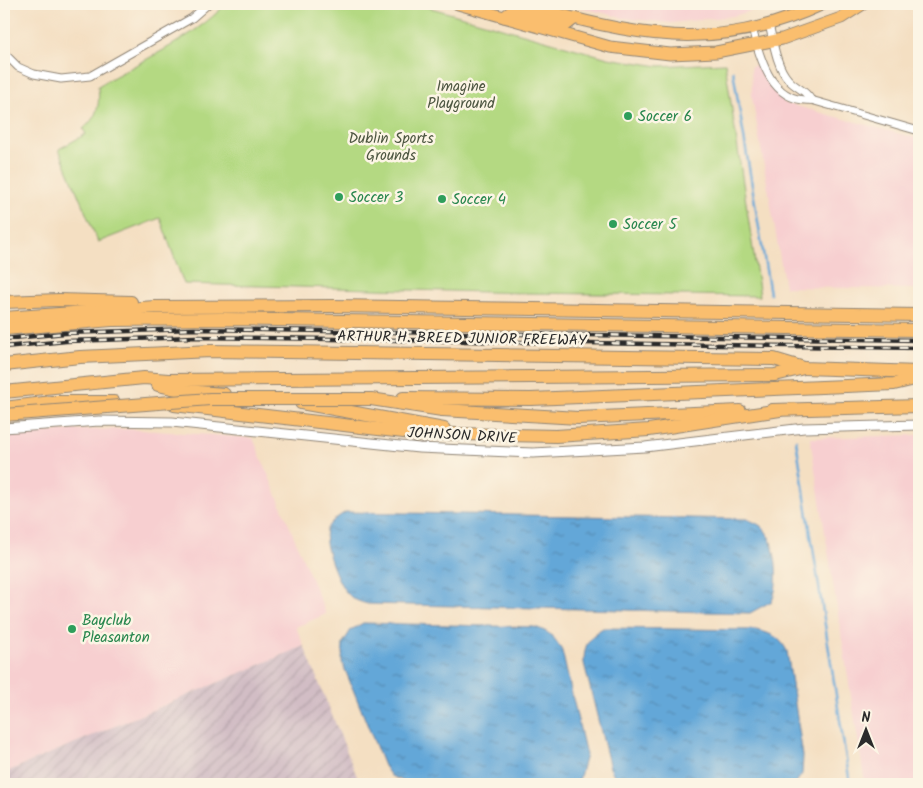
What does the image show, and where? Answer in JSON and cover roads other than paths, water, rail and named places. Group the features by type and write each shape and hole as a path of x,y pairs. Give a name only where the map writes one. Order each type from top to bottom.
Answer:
{"highway":[{"path":"4,302 105,300 143,303 155,307"},
{"name":"ARTHUR H. BREED JUNIOR FREEWAY","path":"4,318 155,307 333,306 919,315"},
{"path":"4,329 112,320 223,319 919,330"},
{"name":"ARTHUR H. BREED JUNIOR FREEWAY","path":"4,365 80,357 211,351 774,359 804,368 919,372"},
{"path":"166,384 775,375 804,368"},
{"path":"4,392 144,378 166,384 330,407 460,433"},
{"path":"441,403 894,384 919,378"},
{"path":"4,414 210,399 371,399 441,403 578,418 919,406"},
{"path":"4,408 52,402 131,402 176,405 412,433 556,436 649,430 780,410"}],"main road":[{"path":"458,4 610,47 650,53 698,54 756,45 805,32 841,18 863,4"},
{"path":"523,4 574,19 639,33 677,36 719,34 752,28 769,24 823,4"},
{"path":"504,17 512,11 565,26 574,19"}],"street":[{"path":"4,53 18,67 34,74 61,79 90,76 192,18 208,4"},
{"path":"769,24 777,57 788,79 806,92 811,100"},
{"path":"752,28 760,60 771,81 787,95 801,101 811,100 919,131"},
{"name":"JOHNSON DRIVE","path":"4,428 66,422 172,422 419,448 533,452 645,447 804,428 919,425"}],"water":[{"path":"346,512 747,519 762,527 772,544 776,564 776,584 772,601 750,613 368,604 354,599 343,588 326,544 326,531 334,520"},
{"path":"363,623 534,627 544,630 554,638 562,651 586,755 579,780 572,784 410,784 391,776 384,766 342,662 343,643 351,630"},
{"path":"603,628 757,630 778,639 787,651 803,756 802,774 795,784 625,784 617,780 610,768 584,663 588,642"}],"waterway":[{"path":"733,71 770,294"},
{"path":"796,440 850,784"}],"railway":[{"path":"4,339 65,333 194,329 919,340"},
{"path":"4,347 66,341 196,337 919,348"}],"place":[{"name":"Soccer 6","path":"628,116"},
{"name":"Soccer 3","path":"339,197"},
{"name":"Soccer 4","path":"442,199"},
{"name":"Soccer 5","path":"613,224"},
{"name":"Bayclub Pleasanton","path":"72,629"}],"park label":[{"name":"Imagine Playground","path":"461,94"},
{"name":"Dublin Sports Grounds","path":"391,146"}]}
